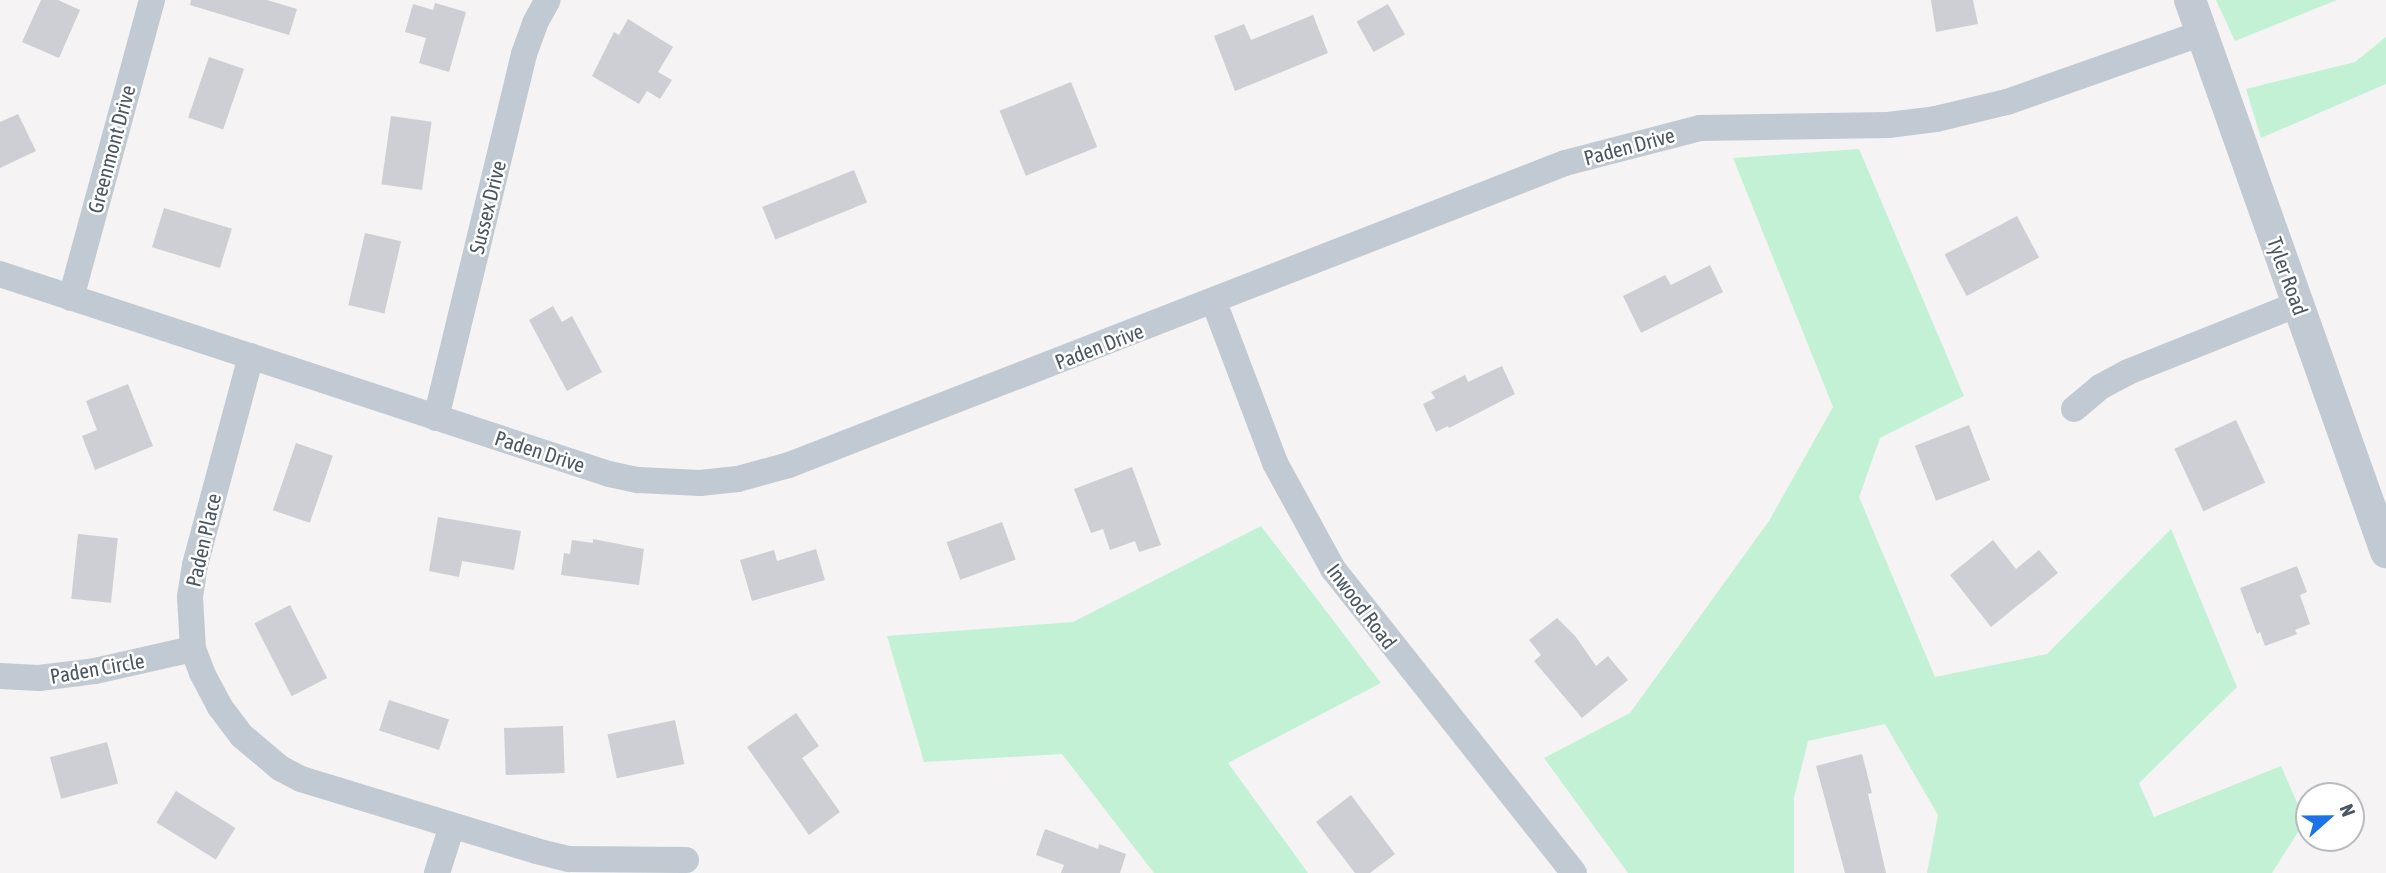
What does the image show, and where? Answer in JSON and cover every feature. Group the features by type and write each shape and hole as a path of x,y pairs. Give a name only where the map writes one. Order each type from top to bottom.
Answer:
{"street":[{"name":"Greenmont Drive","path":"71,298 152,0"},
{"name":"Sussex Drive","path":"436,418 524,54 535,23 548,0"},
{"name":"Tyler Road","path":"2190,0 2386,552"},
{"name":"Paden Drive","path":"0,274 609,474 638,480 700,483 738,479 789,465 1214,302 1396,226 1565,163 1700,128 1888,125 1936,120 2007,102 2202,33"},
{"name":"Inwood Road","path":"1214,302 1275,463 1332,569 1574,873"},
{"path":"2074,409 2100,387 2128,372 2298,304"},
{"name":"Paden Place","path":"251,356 195,565 190,610 193,649 220,707 242,736 280,768 334,792 569,859 686,860"},
{"name":"Paden Circle","path":"0,676 40,678 95,671 193,649"},
{"path":"437,873 452,826"}],"green space":[{"path":"2216,0 2337,0 2235,41"},
{"path":"2386,37 2386,84 2261,138 2246,89 2355,62"},
{"path":"1859,149 1964,396 1880,438 1859,497 1935,677 2047,654 2171,529 2237,687 2139,783 2154,817 2281,766 2295,798 2295,837 2272,873 1927,873 1938,815 1885,724 1808,741 1794,797 1794,873 1628,873 1544,758 1630,713 1769,521 1833,407 1733,158"},
{"path":"1261,526 1381,683 1228,763 1308,873 1154,873 1062,754 924,762 887,636 1073,622"}],"building":[{"path":"41,0 58,0 80,10 59,58 22,42"},
{"path":"191,0 267,0 297,9 289,35 190,5"},
{"path":"1931,0 1973,0 1978,24 1936,32"},
{"path":"435,3 466,12 449,72 419,63 426,38 405,32 413,4 433,10"},
{"path":"1388,4 1405,35 1373,52 1357,21"},
{"path":"1313,15 1328,53 1235,91 1214,36 1244,24 1251,40"},
{"path":"628,19 673,47 658,72 672,80 660,99 647,91 639,104 592,76 614,32 619,35"},
{"path":"209,57 244,69 223,130 188,118"},
{"path":"1071,82 1097,147 1026,176 1000,111"},
{"path":"18,114 36,151 0,168 0,122"},
{"path":"391,116 432,122 422,190 381,184"},
{"path":"854,170 867,202 775,240 762,207"},
{"path":"164,208 232,229 220,268 152,247"},
{"path":"2017,216 2039,257 1967,296 1945,254"},
{"path":"365,233 401,241 384,313 348,305"},
{"path":"1710,265 1723,292 1641,333 1623,296 1665,275 1671,285"},
{"path":"553,306 562,322 572,316 602,372 567,391 529,320"},
{"path":"1502,366 1515,394 1436,432 1423,404 1435,398 1431,392 1465,375 1468,382"},
{"path":"128,384 153,446 95,470 82,436 97,430 86,401"},
{"path":"2236,420 2265,483 2204,511 2174,449"},
{"path":"1969,425 1990,480 1936,501 1915,446"},
{"path":"296,443 333,456 310,523 273,510"},
{"path":"1132,467 1161,545 1139,552 1135,541 1110,550 1103,529 1091,533 1074,489"},
{"path":"438,517 521,531 514,570 462,561 459,577 429,571"},
{"path":"1002,522 1016,560 960,580 947,542"},
{"path":"78,534 118,538 111,603 71,599"},
{"path":"593,539 644,549 639,585 561,575 564,553 570,554 572,540 593,543"},
{"path":"1993,540 2016,569 2039,550 2058,573 1991,627 1950,575"},
{"path":"816,549 825,580 752,601 740,560 774,550 777,561"},
{"path":"2297,566 2307,592 2300,595 2310,624 2295,630 2297,634 2265,646 2260,632 2257,634 2240,588"},
{"path":"290,605 327,678 292,696 254,623"},
{"path":"1557,618 1576,637 1596,666 1608,656 1628,680 1582,718 1534,661 1541,655 1529,640"},
{"path":"389,700 449,719 439,750 379,730"},
{"path":"796,713 819,746 802,758 840,812 809,835 747,747"},
{"path":"675,720 684,764 617,778 608,734"},
{"path":"563,726 565,773 506,775 504,728"},
{"path":"107,742 118,784 61,799 50,757"},
{"path":"1862,754 1886,873 1845,873 1816,766"},
{"path":"176,791 235,828 216,859 156,822"},
{"path":"1351,795 1395,854 1370,873 1355,873 1316,822"},
{"path":"1045,829 1098,849 1099,844 1126,854 1120,873 1061,873 1064,865 1036,855"}]}
